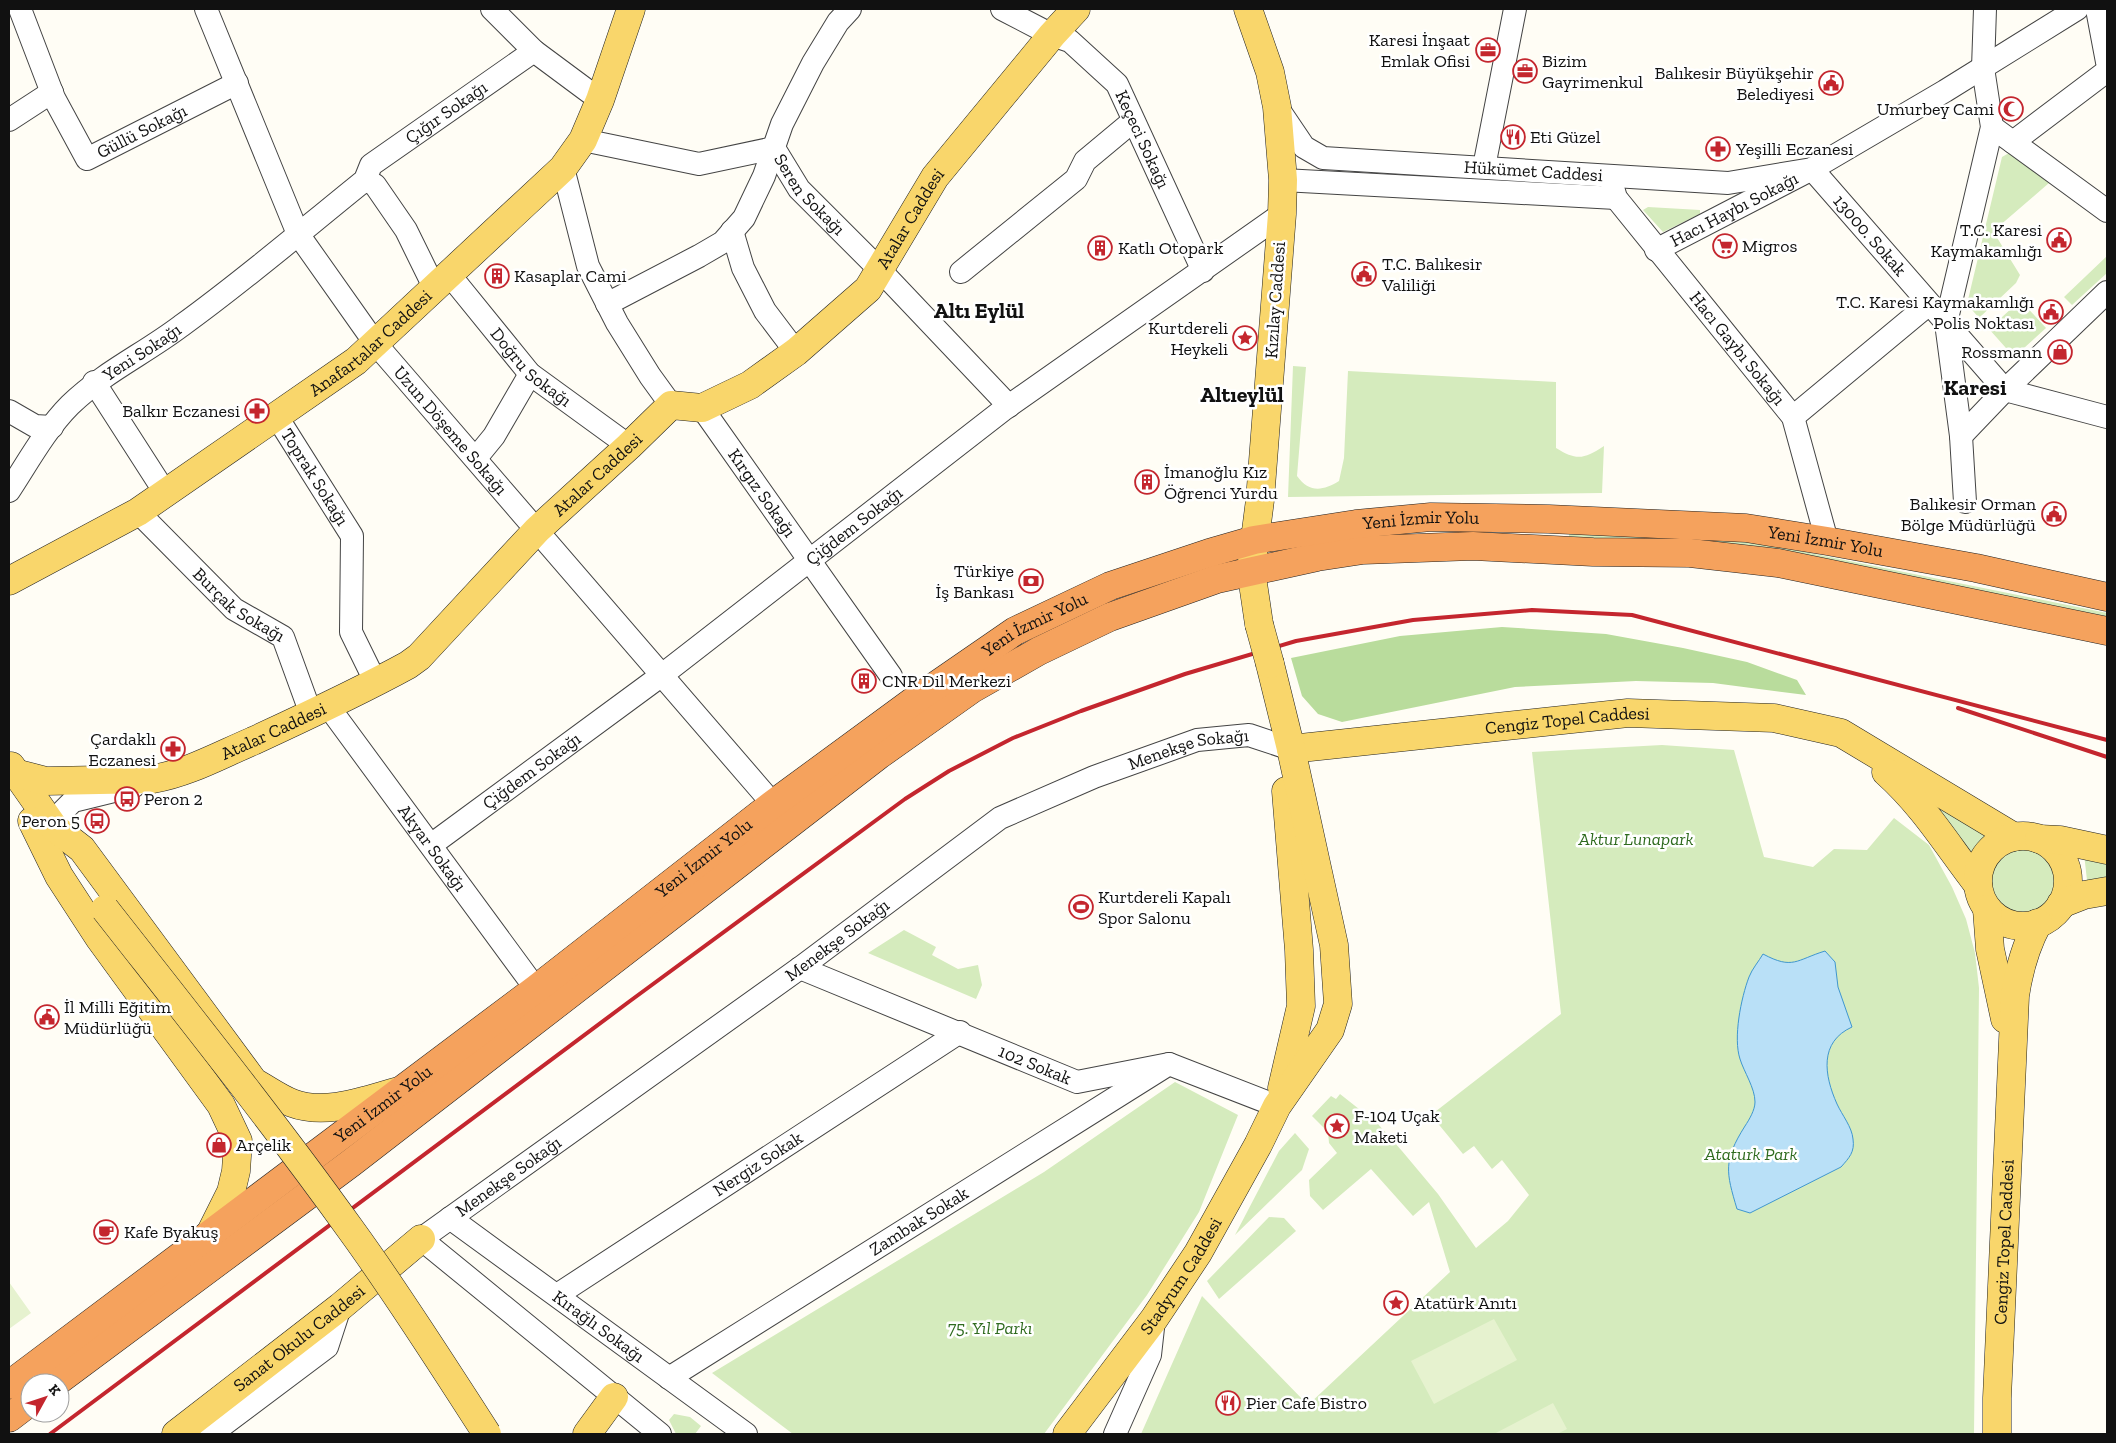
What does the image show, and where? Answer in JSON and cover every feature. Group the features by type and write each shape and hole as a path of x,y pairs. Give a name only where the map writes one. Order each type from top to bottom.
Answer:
{"highway":[{"name":"Yeni İzmir Yolu","path":"9,1385 536,989 773,804 1015,631 1110,586 1254,540 1356,524 1431,518 1549,519 1746,528 1976,568 2107,597"},
{"name":"Yeni İzmir Yolu","path":"68,1373 351,1163 871,761 972,689 1039,651 1110,617 1217,579 1317,557 1363,550 1473,546 1593,552 1690,553 1778,563 2107,631"},
{"path":"9,1418 20,1410"}],"main road":[{"name":"Anafartalar Caddesi","path":"9,581 138,512 356,361 563,168 583,140 600,100 631,9"},
{"name":"Atalar Caddesi","path":"702,408 750,385 796,352 868,289 935,177 1052,35 1076,9"},
{"name":"Kızılay Caddesi","path":"1248,9 1270,72 1278,107 1282,180 1282,214 1260,500 1251,570 1259,624 1291,749 1334,945 1338,1004 1330,1030 1277,1106"},
{"name":"Atalar Caddesi","path":"11,777 46,781 153,779 169,776 197,766 320,710 376,682 419,657 537,530 671,405"},
{"path":"671,405 702,408"},
{"name":"Cengiz Topel Caddesi","path":"1291,749 1628,713 1774,718 1842,733 2026,838 2050,846 2059,855 2065,866 2067,879 2066,892 2055,912 2038,923 2027,926 2010,924 1995,916 1926,813 1899,783 1842,733"},
{"path":"1277,1106 1301,1006 1299,950 1286,793 1291,749"},
{"path":"11,777 43,825 105,909 253,1099 352,1231 406,1309 487,1434"},
{"path":"43,825 82,849 254,1082 257,1096 251,1108 239,1114 225,1110 220,1105 100,939 59,876 43,825"},
{"path":"2026,838 2060,840 2107,850"},
{"name":"Cengiz Topel Caddesi","path":"2011,1050 1990,949 1979,872 1987,854 2001,841 2026,838"},
{"path":"2061,904 2084,895 2107,891"},
{"name":"Cengiz Topel Caddesi","path":"1997,1434 2011,1050 2015,996 2019,969 2026,946 2038,923"},
{"path":"254,1082 293,1103 320,1107 350,1105 403,1090"},
{"path":"209,1236 231,1192 236,1171 238,1141 220,1105"},
{"name":"Stadyum Caddesi","path":"1067,1434 1154,1320 1198,1253 1258,1145 1277,1106"},
{"name":"Sanat Okulu Caddesi","path":"176,1434 340,1307 421,1239"},
{"path":"587,1434 614,1397"}],"street":[{"name":"Güllü Sokağı","path":"20,9 52,92 88,159 237,83"},
{"name":"Uzun Döşeme Sokağı","path":"206,9 298,234 375,343 773,804"},
{"path":"492,9 534,51 600,100"},
{"path":"607,304 722,242 744,218 764,176 782,124 813,63 848,9"},
{"name":"Keçeci Sokağı","path":"1002,9 1052,35 1070,41 1117,84 1203,271"},
{"path":"1484,167 1515,9"},
{"path":"1966,502 1961,436 1946,323 1992,128 1983,68 1985,9"},
{"name":"Hacı Haybı Sokağı","path":"1656,250 1812,169 1945,91 2077,9"},
{"path":"2097,9 2107,62"},
{"name":"Çığır Sokağı","path":"298,234 365,180 372,165 534,51"},
{"path":"2013,142 2107,71"},
{"path":"9,120 52,92"},
{"name":"Hükümet Caddesi","path":"1278,107 1304,147 1323,158 1728,183 1812,169"},
{"path":"961,272 1076,179 1085,162 1133,121"},
{"path":"1992,128 2107,211"},
{"name":"Seren Sokağı","path":"583,140 699,164 774,148 799,189 880,270 1009,406"},
{"path":"563,168 588,266 607,304 650,376 671,405"},
{"name":"13000. Sokak","path":"1812,169 2005,390"},
{"name":"Hacı Gaybı Sokağı","path":"1610,177 1616,198 1656,250 1793,417 1827,541"},
{"path":"365,180 376,185 441,280"},
{"path":"1282,180 1616,198"},
{"name":"Çiğdem Sokağı","path":"431,846 662,675 1009,406 1282,214"},
{"path":"732,231 743,268 765,311 796,352"},
{"name":"Yeni Sokağı","path":"9,491 68,406 94,382 180,328 298,234"},
{"name":"Doğru Sokağı","path":"441,280 530,374 629,446"},
{"path":"1961,436 2005,390 2107,292"},
{"path":"1793,417 1929,304"},
{"path":"476,458 494,436 530,374"},
{"path":"94,382 166,494"},
{"path":"2005,390 2107,417"},
{"name":"Kırgız Sokağı","path":"702,408 891,676"},
{"path":"9,411 35,426 52,427"},
{"name":"Toprak Sokağı","path":"277,417 352,536 351,632 376,682"},
{"name":"Burçak Sokağı","path":"138,512 234,609 282,637 320,710"},
{"name":"Akyar Sokağı","path":"320,710 431,846 536,989"},
{"name":"Menekşe Sokağı","path":"421,1239 800,968 1000,818 1085,780 1197,740 1249,735 1291,749"},
{"path":"43,825 63,811 73,801 134,786 153,779"},
{"name":"102 Sokak","path":"800,968 1078,1082 1169,1064"},
{"name":"Nergiz Sokak","path":"557,1295 960,1032"},
{"path":"1169,1064 1277,1106"},
{"name":"Zambak Sokak","path":"669,1378 1169,1064"},
{"name":"Kırağlı Sokağı","path":"450,1218 746,1434"},
{"path":"421,1239 660,1434"},
{"path":"211,1434 327,1347 340,1307"},
{"path":"1115,1434 1150,1355 1154,1320"}],"green space":[{"path":"2009,153 2049,183 1998,227 1996,236 2020,275 2016,283 1979,318 1967,304 2002,157"},
{"path":"1648,207 1700,210 1700,214 1663,232 1643,210"},
{"path":"2107,256 2107,273 2072,305 2064,297"},
{"path":"2023,303 2046,328 2014,357 1989,329 2013,307"},
{"path":"1293,366 1306,367 1297,476 1311,488 1327,487 1339,481 1344,458 1348,371 1556,382 1556,448 1575,457 1580,457 1591,454 1604,446 1602,493 1288,497"},
{"path":"1569,532 1756,542 2107,613 2107,618 1569,539"},
{"path":"1502,627 1606,634 1747,662 1797,680 1806,695 1713,683 1636,681 1515,687 1342,722 1318,714 1302,696 1291,658 1400,636"},
{"name":"Ataturk Park","path":"1662,745 1734,750 1764,857 1813,867 1834,849 1867,850 1894,818 1929,845 1952,887 1966,919 1975,953 1979,988 1974,1434 1141,1434 1202,1296 1308,1405 1450,1272 1429,1202 1413,1216 1371,1169 1323,1210 1310,1196 1309,1180 1337,1153 1329,1143 1328,1132 1312,1116 1331,1096 1336,1099 1340,1094 1378,1124 1438,1194 1476,1248 1508,1221 1529,1195 1502,1160 1492,1169 1474,1146 1463,1154 1431,1115 1561,1014 1532,752"},
{"path":"1927,801 1993,835 1974,860"},
{"path":"2023,846 2036,849 2046,856 2053,866 2056,879 2053,892 2046,902 2036,909 2023,912 2010,909 2000,902 1993,892 1990,879 1993,866 2000,856 2010,849"},
{"path":"2084,854 2107,859 2107,877 2088,889"},
{"path":"904,930 936,947 932,955 958,969 978,965 982,985 976,999 868,953"},
{"name":"75. Yıl Parkı","path":"1175,1082 1238,1115 1199,1212 1147,1295 1044,1434 793,1434 712,1373 1044,1172"},
{"path":"1295,1133 1309,1149 1302,1170 1235,1235 1279,1151"},
{"path":"1269,1217 1284,1218 1296,1231 1219,1299 1207,1281"},
{"path":"9,1282 31,1313 9,1329"},
{"path":"1494,1319 1517,1360 1434,1404 1411,1361"},
{"path":"1553,1403 1567,1429 1557,1434 1494,1434"},
{"path":"674,1414 690,1417 701,1426 695,1434 676,1434 669,1420"}],"water":[{"path":"1825,951 1835,962 1838,987 1852,1027 1841,1033 1834,1041 1829,1050 1827,1071 1837,1104 1852,1135 1852,1151 1841,1167 1750,1213 1737,1209 1729,1176 1730,1158 1738,1138 1752,1115 1755,1102 1753,1091 1740,1059 1737,1040 1741,1007 1749,977 1763,954 1781,962 1794,962"}],"railway":[{"path":"50,1434 630,1001 905,799 949,771 1013,738 1081,711 1185,674 1296,641 1413,620 1532,610 1632,615 2107,740"},
{"path":"1958,708 2107,757"}],"place":[{"name":"Karesi İnşaat Emlak Ofisi","path":"1488,50"},
{"name":"Bizim Gayrimenkul","path":"1525,71"},
{"name":"Balıkesir Büyükşehir Belediyesi","path":"1831,83"},
{"name":"Umurbey Cami","path":"2011,109"},
{"name":"Eti Güzel","path":"1513,137"},
{"name":"Yeşilli Eczanesi","path":"1718,149"},
{"name":"T.C. Karesi Kaymakamlığı","path":"2059,240"},
{"name":"Migros","path":"1725,246"},
{"name":"Katlı Otopark","path":"1100,248"},
{"name":"T.C. Balıkesir Valiliği","path":"1364,274"},
{"name":"Kasaplar Cami","path":"497,276"},
{"name":"T.C. Karesi Kaymakamlığı Polis Noktası","path":"2051,312"},
{"name":"Kurtdereli Heykeli","path":"1245,338"},
{"name":"Rossmann","path":"2060,352"},
{"name":"Balkır Eczanesi","path":"257,411"},
{"name":"İmanoğlu Kız Öğrenci Yurdu","path":"1147,482"},
{"name":"Balıkesir Orman Bölge Müdürlüğü","path":"2054,514"},
{"name":"Türkiye İş Bankası","path":"1031,581"},
{"name":"CNR Dil Merkezi","path":"864,681"},
{"name":"Çardaklı Eczanesi","path":"173,749"},
{"name":"Peron 2","path":"127,799"},
{"name":"Peron 5","path":"97,821"},
{"name":"Kurtdereli Kapalı Spor Salonu","path":"1081,907"},
{"name":"İl Milli Eğitim Müdürlüğü","path":"47,1017"},
{"name":"F-104 Uçak Maketi","path":"1337,1126"},
{"name":"Arçelik","path":"219,1145"},
{"name":"Kafe Byakuş","path":"106,1232"},
{"name":"Atatürk Anıtı","path":"1396,1303"},
{"name":"Pier Cafe Bistro","path":"1228,1403"}],"district":[{"name":"Altı Eylül","path":"979,310"},
{"name":"Karesi","path":"1975,387"},
{"name":"Altıeylül","path":"1242,394"}],"park label":[{"name":"Aktur Lunapark","path":"1636,839"}]}
